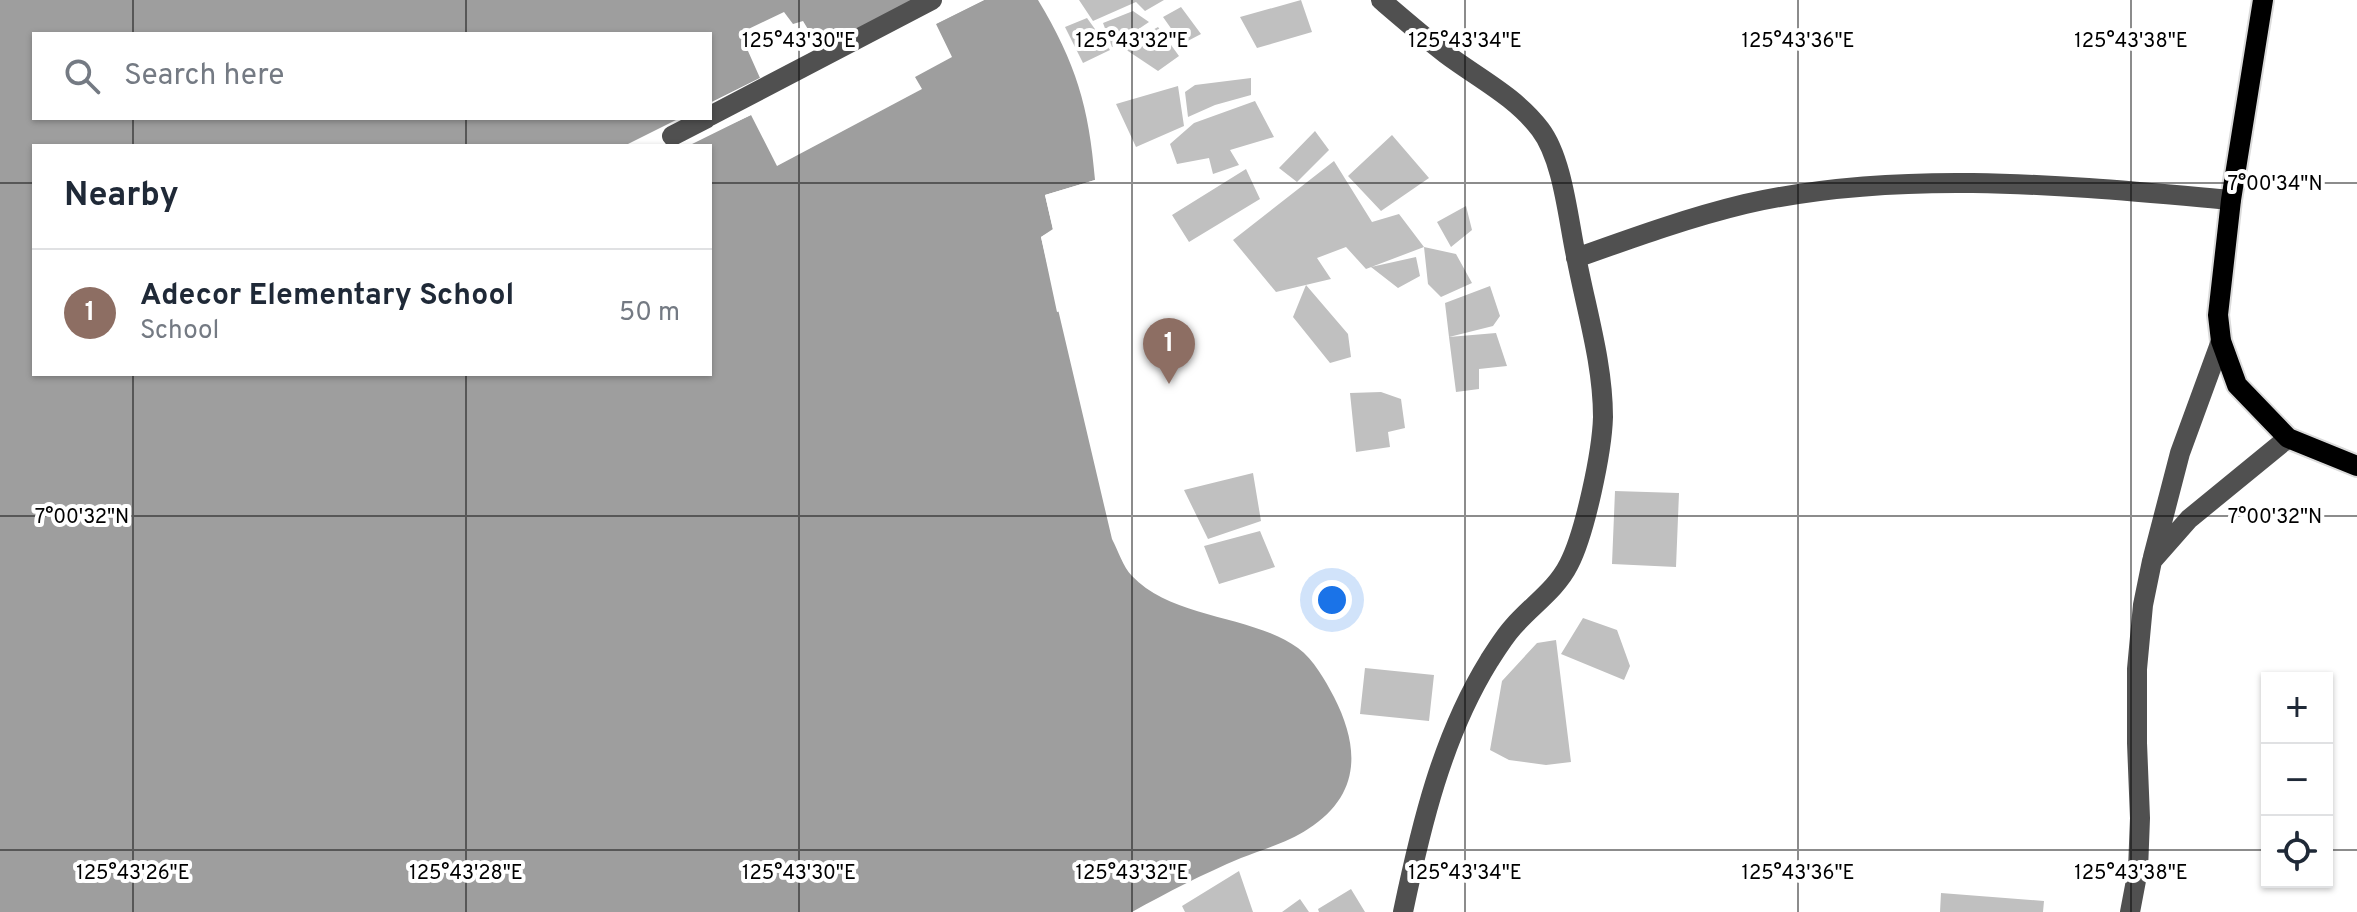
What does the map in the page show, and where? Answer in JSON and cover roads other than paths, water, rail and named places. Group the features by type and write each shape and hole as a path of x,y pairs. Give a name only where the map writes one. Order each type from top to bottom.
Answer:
{"main road":[{"path":"2263,0 2231,200 2218,315 2221,341 2237,385 2288,438 2357,466"}],"street":[{"path":"712,115 932,0"},
{"path":"1381,0 1446,54 1525,111 1543,132 1555,160 1576,258 1596,354 1603,417 1600,449 1581,531 1570,563 1556,585 1513,627 1469,698 1435,783 1403,912"},
{"path":"672,136 702,120"},
{"path":"1576,258 1677,222 1733,207 1851,188 1961,183 2069,186 2231,200"},
{"path":"2130,912 2138,870 2137,669 2143,605 2180,453 2221,341"},
{"path":"2152,561 2189,519 2288,438"}],"place":[{"name":"Adecor Elementary School","path":"1169,384"}]}
